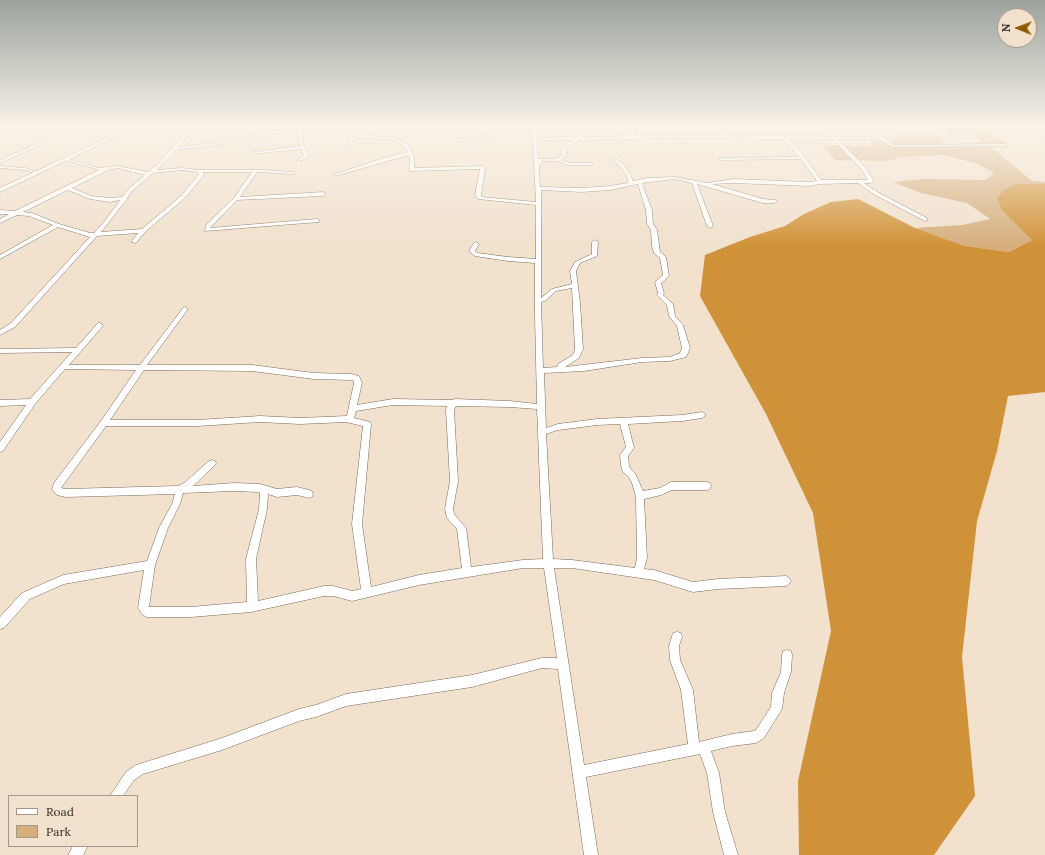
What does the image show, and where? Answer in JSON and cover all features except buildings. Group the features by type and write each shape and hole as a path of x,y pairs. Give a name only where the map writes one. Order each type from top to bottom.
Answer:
{"street":[{"path":"0,167 25,169 38,173"},
{"path":"0,190 51,167"},
{"path":"94,167 106,169 118,167 150,173"},
{"path":"337,175 362,167"},
{"path":"411,167 411,170 483,168 478,195 480,198 539,204"},
{"path":"537,167 539,204 538,300 541,371 540,407 548,563 590,855"},
{"path":"623,167 629,176 631,183"},
{"path":"809,167 820,182"},
{"path":"702,184 734,181 809,184 820,182 869,181 870,179 861,167"},
{"path":"0,221 15,213 32,207 106,169"},
{"path":"1,329 13,325 95,235 129,191 150,173 159,169 202,172 256,171 292,173"},
{"path":"256,171 236,199 212,222 207,230 317,221"},
{"path":"134,242 143,231 184,196 202,172"},
{"path":"538,188 582,190 610,188 639,181 668,178 694,182 749,198 774,202"},
{"path":"541,371 642,360 670,360 683,355 686,348 680,325 672,316 670,304 660,295 661,293 658,282 666,276 665,270 662,258 657,253 654,230 650,224 649,210 639,181"},
{"path":"694,182 710,226"},
{"path":"860,182 877,194 924,219"},
{"path":"68,188 90,197 110,200 125,198"},
{"path":"236,199 323,194"},
{"path":"0,212 30,214 57,225 95,235 143,231"},
{"path":"0,256 57,225"},
{"path":"561,369 561,366 576,356 578,349 577,303 573,286 573,271 578,262 595,254 595,242"},
{"path":"476,244 472,251 475,254 508,259 538,261"},
{"path":"538,300 543,300 554,290 573,286"},
{"path":"185,309 142,367 104,423 56,486 56,489 60,492 180,490 234,487 260,488 277,493 297,491 309,494"},
{"path":"0,449 32,402 65,367 100,325"},
{"path":"0,350 78,350"},
{"path":"65,367 252,368 314,376 352,377 356,378 358,383 350,419"},
{"path":"0,403 32,402"},
{"path":"353,409 393,402 455,402 540,407"},
{"path":"455,402 451,406 450,410 454,481 449,509 450,514 461,528 467,572"},
{"path":"541,432 558,427 623,421 682,418 702,415"},
{"path":"104,423 197,423 260,418 295,420 350,419 364,422 368,427 357,524 367,593"},
{"path":"623,421 630,448 624,455 625,466 626,470 632,475 636,483 640,497 642,558 638,573"},
{"path":"212,463 187,486 180,490 176,504 150,565 142,608 147,612 191,612 251,607 324,591 333,591 352,596 419,580 523,564 572,564 654,575 698,588 718,584 786,581"},
{"path":"640,497 644,494 661,491 671,486 707,486"},
{"path":"251,607 253,600 251,560 263,509 264,492 260,488"},
{"path":"0,624 26,596 63,580 150,565"},
{"path":"677,637 674,646 675,660 687,690 699,748 713,772 719,812 731,855"},
{"path":"579,772 732,740 752,738 760,734 776,709 778,693 786,672 787,655"},
{"path":"117,795 130,776 140,769 222,744 299,715 316,711 346,700 472,681 542,662 563,664"}],"green space":[{"path":"983,167 1015,167 1032,181 1045,182 1045,184 1016,184 1021,227 1032,240 1009,252 965,246 915,228 962,225 990,219 967,203 921,193 893,182 923,179 986,180 994,173"}],"shaded area":[{"path":"1016,184 1045,184 1045,392 1008,396 997,451 977,521 962,657 975,796 934,855 799,855 798,781 831,631 813,513 766,414 700,296 705,255 750,237 785,226 804,214 831,202 858,199 915,228 965,246 1009,252 1032,240 1002,210 997,198 1003,191"}]}
